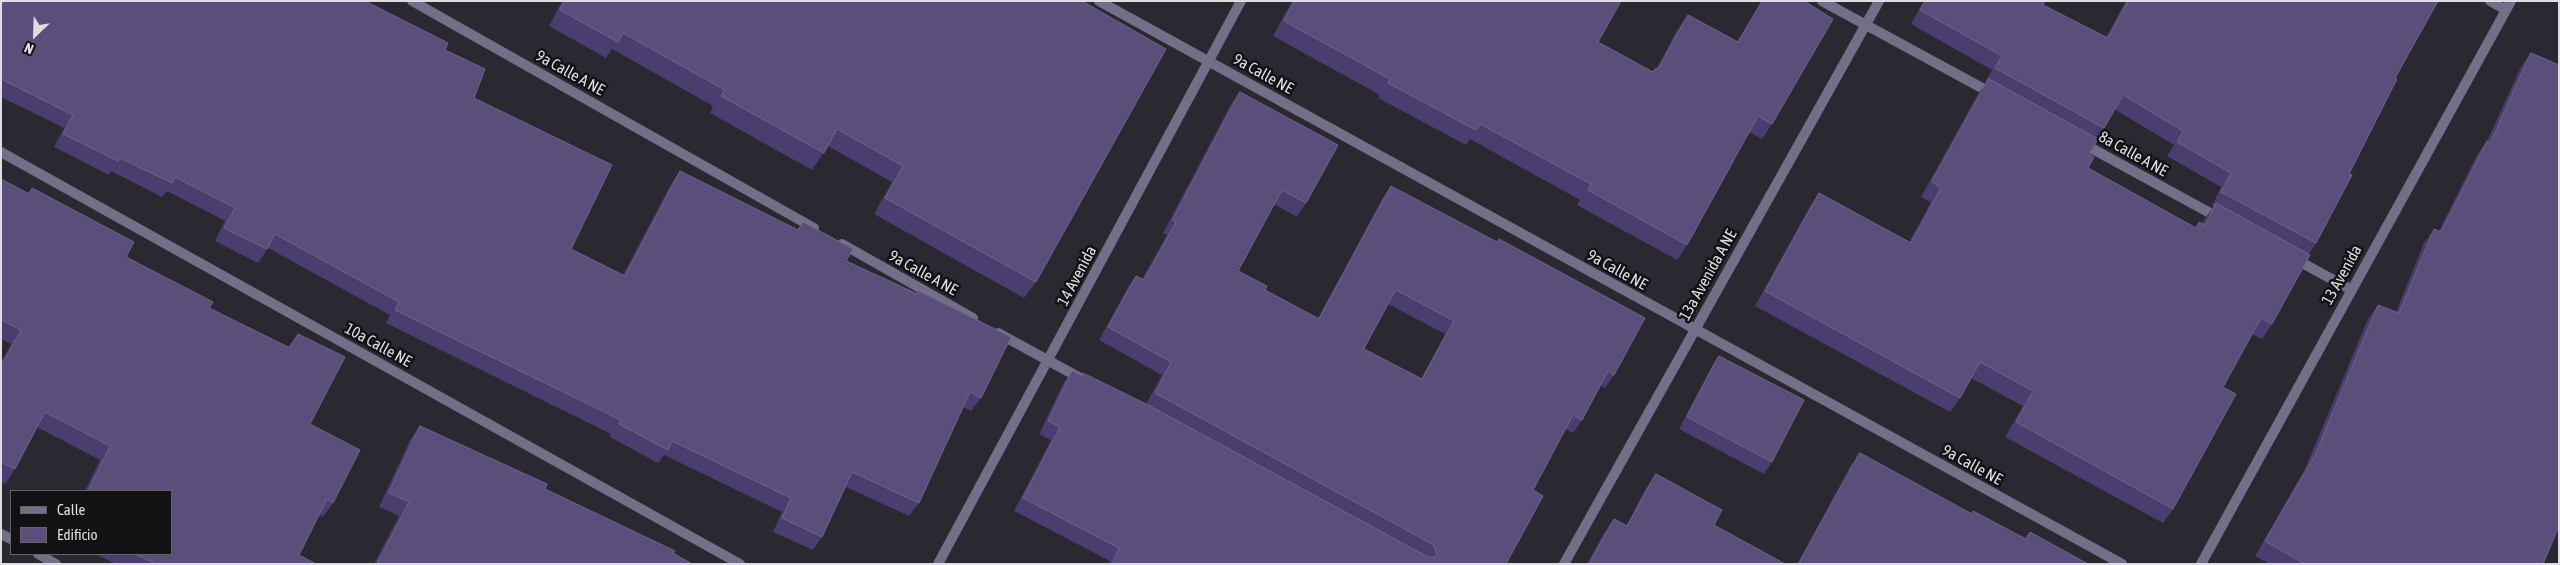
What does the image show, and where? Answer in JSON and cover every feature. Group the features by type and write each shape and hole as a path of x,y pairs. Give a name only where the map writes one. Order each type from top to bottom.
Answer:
{"street":[{"name":"9a Calle A NE","path":"412,1 1091,384"},
{"name":"9a Calle NE","path":"1099,1 2122,564"},
{"name":"14 Avenida","path":"938,564 1241,1"},
{"path":"1822,1 2004,100"},
{"name":"13a Avenida A NE","path":"1564,564 1878,1"},
{"path":"2490,1 2508,6"},
{"name":"13 Avenida","path":"2200,564 2350,289 2508,6"},
{"name":"8a Calle A NE","path":"2073,138 2229,223"},
{"name":"10a Calle NE","path":"1,152 740,564"},
{"path":"2281,252 2350,289"},
{"path":"40,555 56,564"}],"building":[{"path":"4,1 365,1 448,43 445,50 485,69 474,98 612,165 571,249 625,276 680,171 798,230 803,222 853,249 846,261 917,294 919,291 1011,337 981,398 970,392 919,503 852,472 822,537 782,518 791,498 672,441 668,450 619,424 621,420 395,310 399,302 275,234 267,249 224,228 235,208 175,177 172,183 120,158 118,161 63,134 73,115 1,79 1,7"},
{"path":"565,1 1082,1 1166,49 1036,282 885,198 903,166 837,129 824,153 721,96 725,90 623,33 618,42 560,10"},
{"path":"1295,1 1621,1 1598,42 1653,72 1656,68 1658,69 1688,15 1738,42 1763,1 1804,1 1833,19 1772,124 1758,116 1687,245 1588,190 1591,184 1480,124 1476,130 1388,83 1390,79 1284,21"},
{"path":"1926,1 2045,1 2043,5 2108,38 2128,1 2438,1 2395,78 2397,79 2349,174 2352,175 2316,243 2221,192 2231,173 2177,142 2183,131 2123,95 2104,128 1995,68 2002,56 1920,10"},
{"path":"2531,53 2559,65 2559,526 2543,564 2305,564 2265,541 2315,455 2378,305 2399,313 2434,229 2441,232 2487,141 2490,143"},
{"path":"1989,79 2098,139 2089,154 2094,157 2088,168 2196,228 2199,222 2205,225 2216,203 2310,255 2272,324 2261,318 2223,387 2236,394 2173,509 2016,422 2033,391 1980,362 1960,398 1765,291 1819,193 1911,243 1941,188 1932,182"},
{"path":"1240,92 1338,145 1306,203 1282,190 1238,271 1267,286 1265,290 1319,319 1391,186 1497,242 1499,239 1645,318 1614,375 1608,371 1582,420 1573,415 1533,490 1543,496 1506,564 1112,564 1119,548 1023,498 1060,427 1048,421 1072,371 1082,376 1083,373 1148,405 1428,557 1434,557 1437,554 1434,545 1155,393 1171,362 1108,327 1136,276 1144,280 1176,222 1173,220","holes":["1396,290 1454,321 1422,379 1364,349"]},
{"path":"1,179 29,194 32,188 134,242 126,257 213,302 209,308 290,348 298,334 345,357 310,424 360,450 333,503 327,499 299,555 316,564 156,564 137,555 172,555 172,490 88,490 110,446 45,412 15,469 1,462 1,366 21,330 1,320"},
{"path":"1719,356 1804,400 1772,462 1687,417"},
{"path":"420,426 547,484 545,489 675,551 673,553 692,564 377,564 409,502 389,493"},
{"path":"1860,453 1972,514 1973,511 2026,539 2030,532 2088,564 1799,564"},
{"path":"1656,474 1722,510 1714,525 1785,564 1589,564 1614,519 1627,526"}]}
